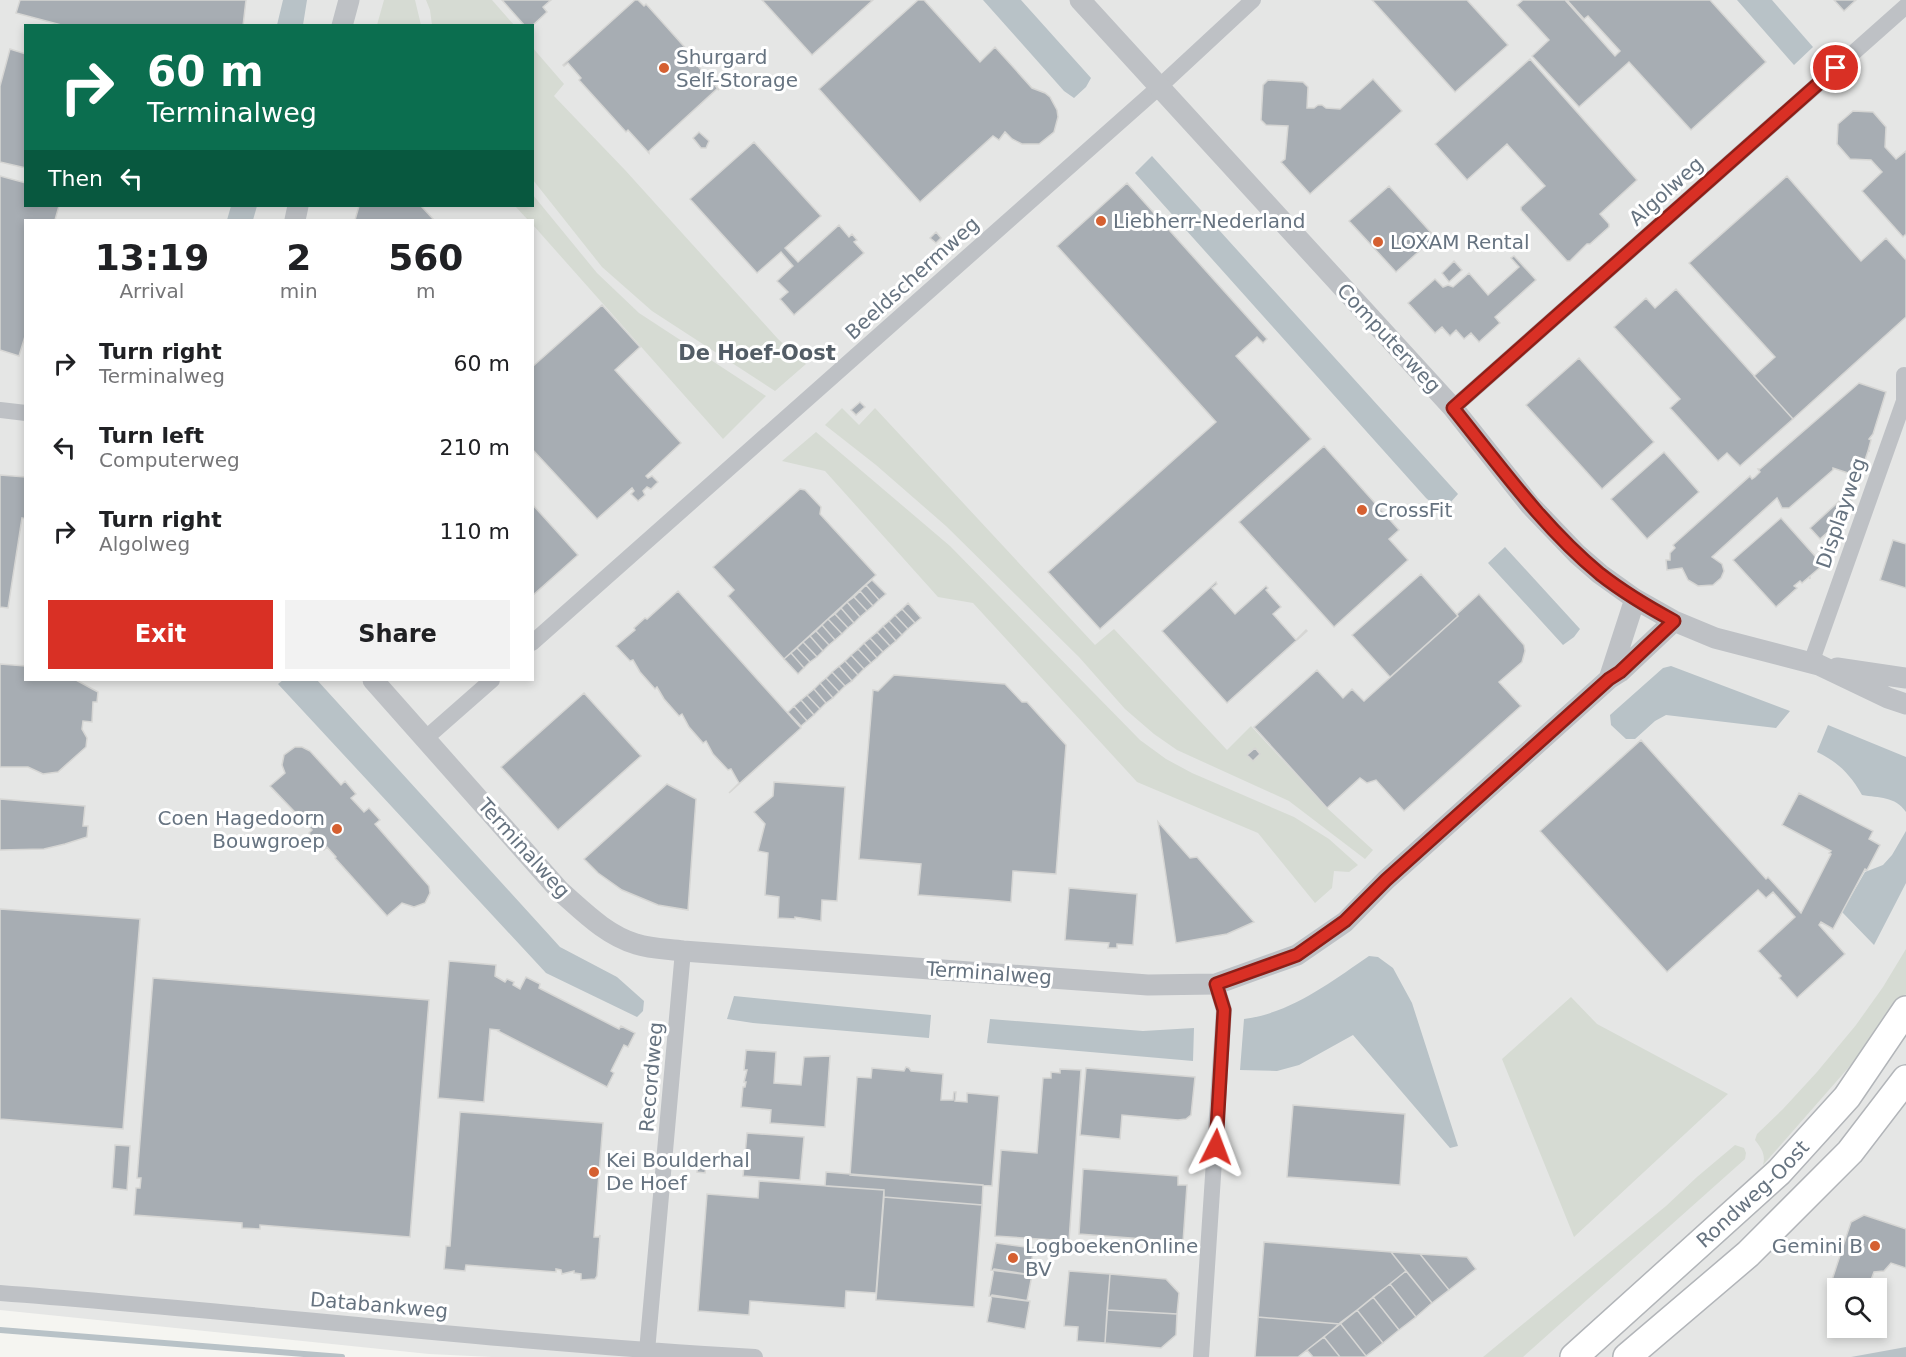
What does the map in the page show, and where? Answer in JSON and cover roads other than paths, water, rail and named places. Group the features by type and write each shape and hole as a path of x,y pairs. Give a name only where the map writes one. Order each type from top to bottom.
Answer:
{"main road":[{"name":"Rondweg-Oost","path":"1574,1357 1779,1172 1847,1097 1906,1010"},
{"name":"Rondweg-Oost","path":"1627,1357 1748,1254 1850,1152 1906,1079"}],"street":[{"path":"343,24 349,0"},
{"name":"Computerweg","path":"1080,0 1158,88 1453,408 1530,505 1577,554 1600,574 1635,599 1674,621 1715,638 1815,664 1906,678"},
{"name":"Beeldschermweg","path":"534,641 1158,88 1253,0"},
{"name":"Algolweg","path":"1453,408 1906,6"},
{"name":"Displayweg","path":"1815,664 1891,431 1904,401 1904,375"},
{"path":"0,410 24,413"},
{"name":"Terminalweg","path":"1609,679 1635,599"},
{"name":"Terminalweg","path":"374,681 560,891 613,936 639,945 683,951 1136,984 1216,984 1297,955 1345,921 1386,880 1609,679 1620,672 1674,621"},
{"name":"Computerweg","path":"1815,664 1906,704"},
{"path":"426,738 491,681"},
{"name":"Recordweg","path":"647,1351 683,951"},
{"path":"1201,1357 1224,1010 1216,984"},
{"name":"Databankweg","path":"0,1293 647,1351 755,1357"}],"waterway":[{"path":"0,1330 342,1357"}],"place":[{"name":"Shurgard Self-Storage","path":"664,68"},
{"name":"Liebherr-Nederland","path":"1101,221"},
{"name":"LOXAM Rental","path":"1378,242"},
{"name":"CrossFit","path":"1362,510"},
{"name":"Coen Hagedoorn Bouwgroep","path":"337,829"},
{"name":"Kei Boulderhal De Hoef","path":"594,1172"},
{"name":"Gemini B","path":"1875,1246"},
{"name":"LogboekenOnline BV","path":"1013,1258"}],"district":[{"name":"De Hoef-Oost","path":"757,353"}]}
